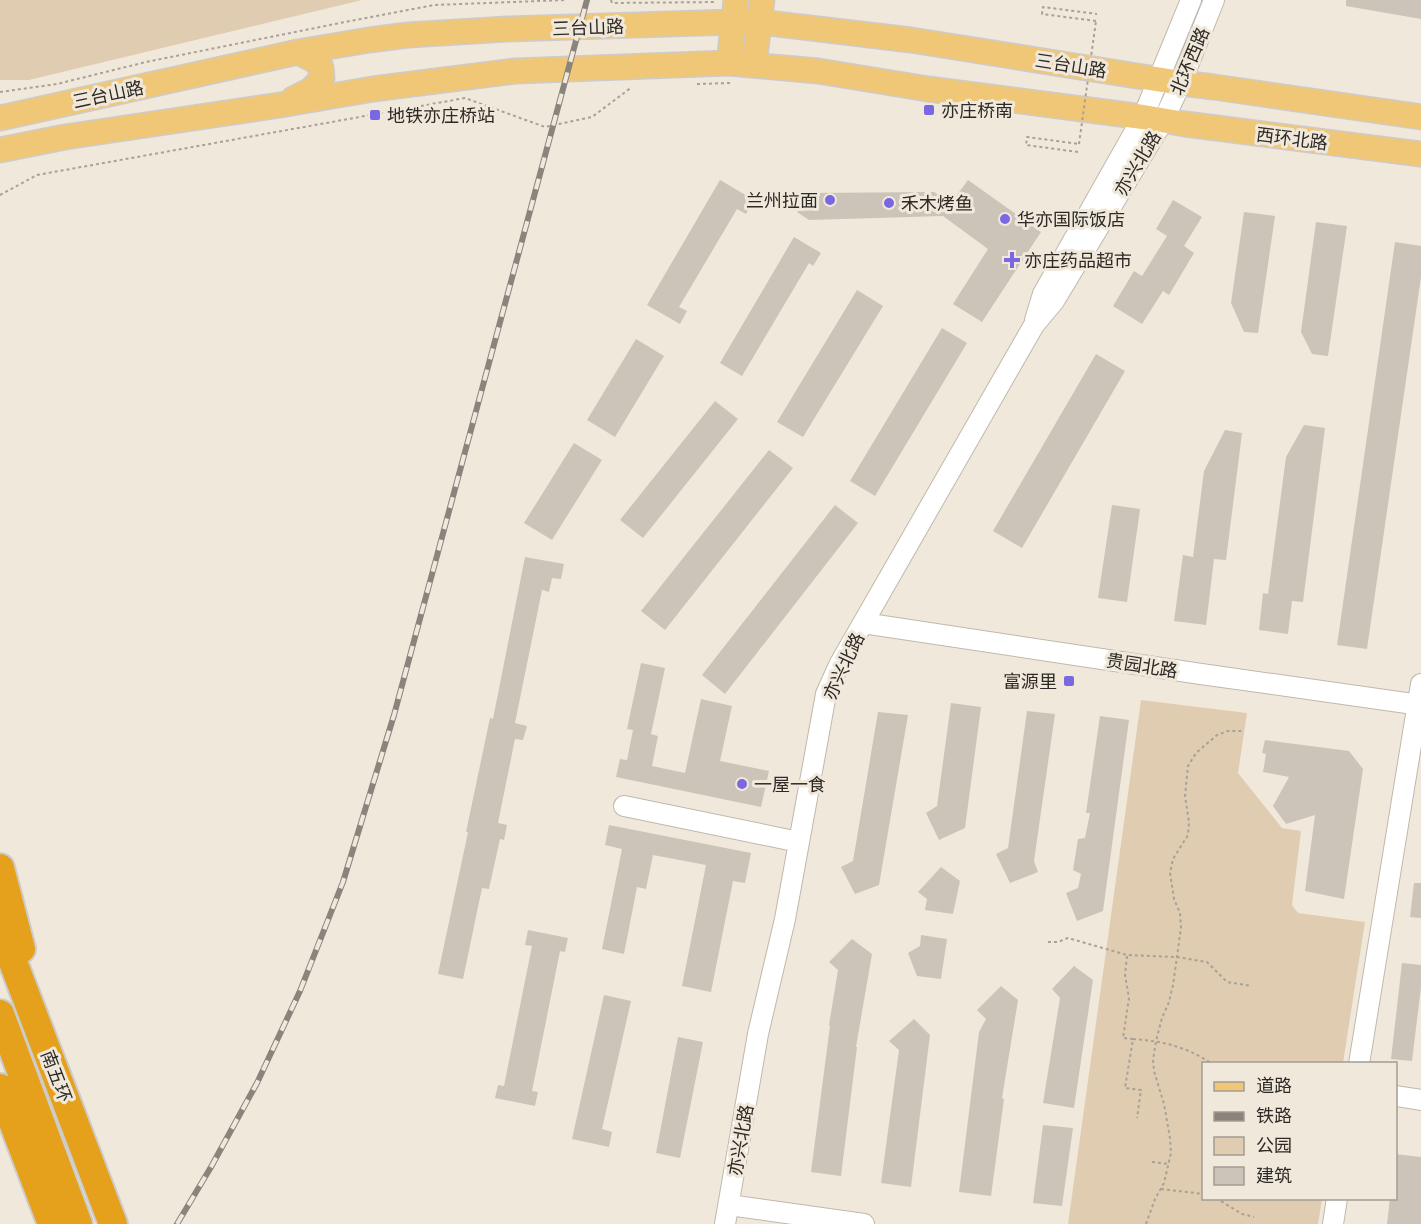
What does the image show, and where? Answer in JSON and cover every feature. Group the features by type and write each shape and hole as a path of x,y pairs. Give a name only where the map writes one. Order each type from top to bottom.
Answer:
{"highway":[{"path":"0,868 46,1047"},
{"name":"南五环","path":"0,928 113,1224"},
{"name":"南五环","path":"0,1014 78,1224"},
{"path":"0,1088 52,1224"},
{"path":"0,1112 25,1154"}],"main road":[{"name":"三台山路","path":"0,118 298,52 369,39 735,11 761,11 911,40 1169,81"},
{"path":"729,63 735,11"},
{"path":"754,64 761,11"},
{"path":"280,105 311,90 322,78 321,67 314,60 298,52"},
{"name":"三台山路","path":"0,150 64,137 373,89 515,71 729,63 818,71 1153,119"},
{"path":"1169,81 1421,117"},
{"name":"西环北路","path":"1153,119 1421,154"}],"street":[{"name":"北环西路","path":"1169,81 1191,0"},
{"name":"北环西路","path":"1153,119 1169,81 1214,0"},
{"name":"亦兴北路","path":"727,1215 759,1034 785,918 826,694 863,622 1034,325 1042,294 1153,119"},
{"name":"贵园北路","path":"863,622 1420,705"},
{"path":"1359,1062 1420,705 1421,684"},
{"path":"624,806 799,842"},
{"path":"1397,1096 1421,1100"},
{"path":"1333,1224 1337,1200"},
{"path":"727,1215 864,1224"}],"path":[{"path":"1078,152 1026,145 1028,136 1078,144 1096,21 1042,14 1043,7 1097,14"},
{"path":"0,92 57,84 146,62"},
{"path":"693,84 728,84 754,64"},
{"path":"0,195 37,175 465,98 544,127 592,117 634,84"},
{"path":"1146,1224 1155,1198 1164,1183 1172,1153 1164,1104 1154,1071 1155,1041 1169,1002 1181,928 1180,913 1174,899 1170,873 1173,859 1188,835 1189,822 1185,796 1188,766 1196,753 1217,735 1228,731 1244,731"},
{"path":"1048,942 1058,942 1068,938 1127,956 1176,957 1207,962 1227,982 1252,986"},
{"path":"1127,956 1125,975 1129,998 1123,1038 1175,1045 1209,1062"},
{"path":"1133,1039 1125,1088 1142,1090 1137,1118"},
{"path":"1152,1162 1169,1164"},
{"path":"1161,1189 1202,1194"},
{"path":"1219,1200 1242,1214 1254,1217"}],"green space":[{"path":"0,0 362,0 29,80 0,80"},
{"path":"1141,700 1247,713 1238,773 1282,828 1301,831 1292,905 1298,913 1365,922 1343,1062 1202,1062 1202,1200 1322,1200 1318,1224 1068,1224"}],"building":[{"path":"1346,0 1421,0 1421,19 1346,6"},
{"path":"720,180 754,200 746,214 737,209 679,307 687,311 680,324 647,305"},
{"path":"968,180 1041,232 982,322 953,304 988,249 943,216 809,220 797,212 810,193 934,192 951,203"},
{"path":"1173,200 1202,217 1184,246 1194,253 1169,295 1163,291 1142,324 1113,306 1134,271 1142,276 1167,236 1156,229"},
{"path":"1244,212 1275,216 1258,333 1244,332 1231,303"},
{"path":"1316,222 1347,226 1328,356 1312,354 1301,332"},
{"path":"794,237 821,253 813,266 809,263 742,376 720,363"},
{"path":"1395,242 1421,246 1421,277 1367,649 1337,645"},
{"path":"857,290 883,306 803,437 777,422"},
{"path":"942,328 967,343 875,496 850,481"},
{"path":"636,339 664,356 615,437 587,420"},
{"path":"1096,354 1125,371 1022,548 993,531"},
{"path":"715,401 738,419 643,538 620,520"},
{"path":"1304,425 1325,428 1303,602 1292,601 1288,634 1259,630 1263,593 1268,594 1286,457"},
{"path":"1225,430 1242,433 1226,560 1214,559 1206,625 1174,621 1183,555 1193,557 1204,471"},
{"path":"574,443 602,460 552,540 524,523"},
{"path":"769,450 793,468 665,630 641,611"},
{"path":"835,505 858,523 725,694 702,675"},
{"path":"1112,505 1140,509 1127,602 1098,598"},
{"path":"525,557 564,564 561,579 552,578 549,592 542,590 515,723 527,726 523,740 515,739 498,823 507,825 504,840 500,839 489,889 482,888 463,979 438,974"},
{"path":"641,663 665,668 651,734 658,736 652,766 685,773 701,699 732,706 720,761 769,771 761,807 616,777 620,759 627,760 633,730 627,729"},
{"path":"951,703 981,707 965,828 939,840 926,813 937,806"},
{"path":"1027,711 1055,714 1034,861 1038,872 1010,883 996,854 1008,848"},
{"path":"878,712 908,715 879,885 855,894 841,867 853,861"},
{"path":"1100,716 1129,720 1103,911 1077,921 1066,893 1078,888 1081,874 1073,870 1078,839 1085,838 1090,813 1086,813"},
{"path":"1265,740 1349,751 1363,769 1344,899 1305,891 1315,815 1286,824 1273,806 1289,777 1263,772 1266,754 1262,753"},
{"path":"609,825 751,853 745,883 733,881 711,992 682,986 706,865 653,855 646,889 637,887 624,954 602,949 622,849 605,845"},
{"path":"941,867 960,881 953,914 925,910 927,899 918,892"},
{"path":"1414,883 1421,883 1421,918 1410,917"},
{"path":"528,930 568,938 565,952 560,951 532,1091 538,1092 535,1106 495,1098 498,1085 504,1086 532,946 525,945"},
{"path":"921,935 947,939 941,979 917,976 908,953 920,946"},
{"path":"852,939 872,954 856,1047 841,1176 811,1172 838,970 829,962"},
{"path":"1402,963 1421,965 1421,987 1412,1061 1391,1059"},
{"path":"1074,966 1093,980 1074,1108 1043,1103 1060,998 1052,989"},
{"path":"1001,986 1018,1000 1002,1098 1004,1099 991,1196 959,1192 979,1032 986,1019 977,1010"},
{"path":"604,995 631,1001 602,1129 612,1132 609,1147 572,1139"},
{"path":"914,1019 930,1035 911,1187 881,1183 899,1050 889,1041"},
{"path":"678,1037 703,1042 680,1158 656,1153"},
{"path":"1043,1125 1073,1128 1062,1206 1033,1203"},
{"path":"1397,1154 1421,1157 1421,1224 1387,1224 1390,1200 1397,1200"}],"railway":[{"path":"177,1224 257,1083 300,991 343,882 394,715 587,0"}],"place":[{"name":"亦庄桥南","path":"929,110"},
{"name":"地铁亦庄桥站","path":"375,115"},
{"name":"兰州拉面","path":"830,200"},
{"name":"禾木烤鱼","path":"889,203"},
{"name":"华亦国际饭店","path":"1005,219"},
{"name":"亦庄药品超市","path":"1012,260"},
{"name":"富源里","path":"1069,681"},
{"name":"一屋一食","path":"742,784"}]}
